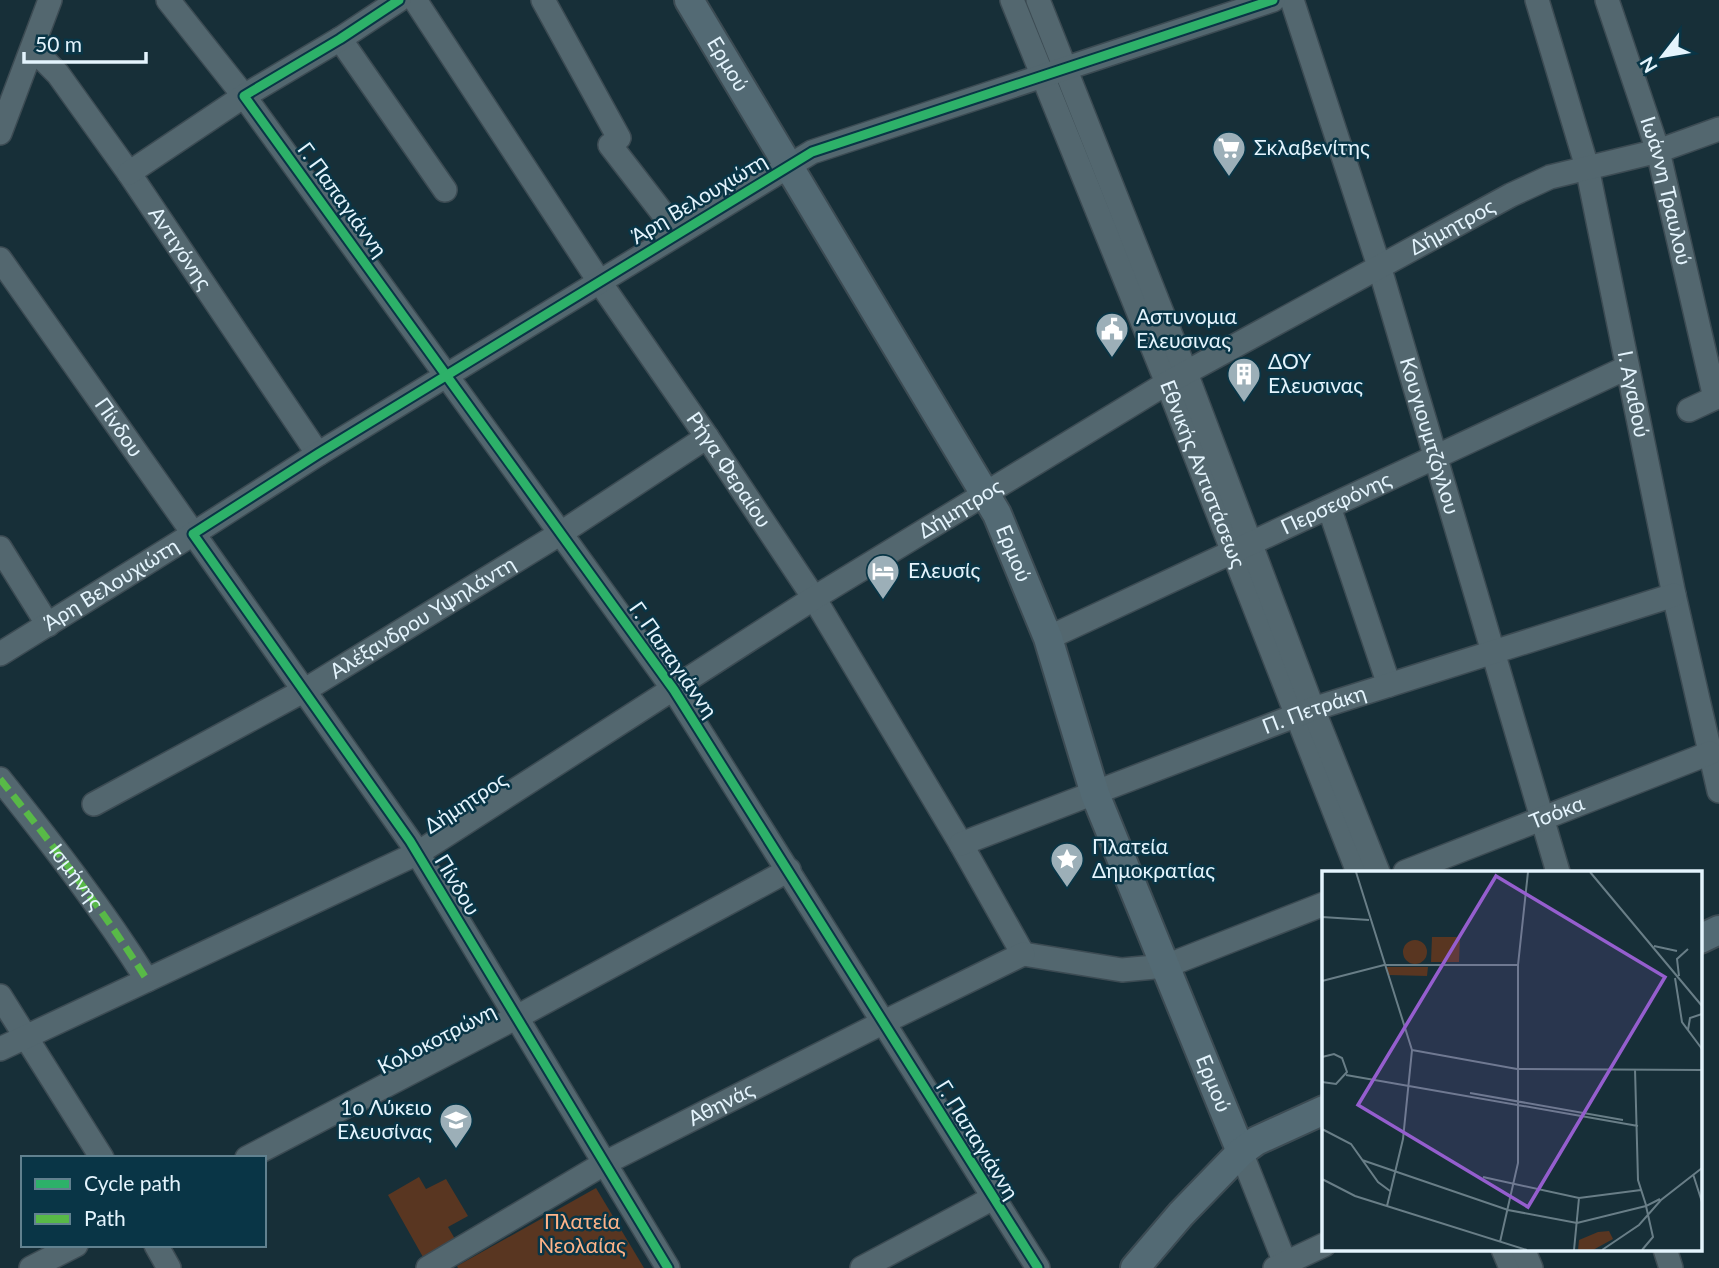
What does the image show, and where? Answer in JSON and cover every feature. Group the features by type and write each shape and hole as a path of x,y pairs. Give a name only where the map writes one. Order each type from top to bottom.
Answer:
{"main road":[{"name":"Ερμού","path":"698,2 788,165 997,514 1048,638 1096,794 1241,1152"},
{"path":"1702,938 1719,930"},
{"path":"1135,1268 1181,1214 1241,1152 1256,1141 1322,1112"}],"street":[{"path":"0,133 50,0"},
{"name":"Γ. Παπαγιάννη","path":"168,0 244,96 674,690 1038,1268"},
{"path":"130,173 244,96 399,0"},
{"name":"Ρήγα Φεραίου","path":"415,0 599,281 814,598 961,844 1023,954"},
{"path":"543,0 619,138 610,145 678,233"},
{"name":"Εθνικής Αντιστάσεως","path":"1012,0 1041,77 1176,378"},
{"name":"Εθνικής Αντιστάσεως","path":"1038,0 1176,378 1304,713 1357,871"},
{"name":"Άρη Βελουχιώτη","path":"0,654 318,454 812,152 1273,0"},
{"name":"Κουγιουμτζόγλου","path":"1292,0 1380,268 1557,871"},
{"name":"Ι. Αγαθού","path":"1537,0 1587,167 1674,596 1719,791"},
{"name":"Ιωάννη Τραυλού","path":"1607,0 1658,151 1711,340 1715,398 1689,410"},
{"path":"340,39 445,190"},
{"name":"Αντιγόνης","path":"33,49 58,74 130,173 318,454"},
{"name":"Δήμητρος","path":"0,1049 418,853 814,598 1176,378 1511,195 1550,177 1658,151 1719,130"},
{"name":"Πίνδου","path":"0,259 418,853 668,1268"},
{"name":"Περσεφόνης","path":"1048,638 1626,368"},
{"name":"Αλέξανδρου Υψηλάντη","path":"94,804 305,690 561,533 707,437"},
{"path":"1329,507 1389,685"},
{"path":"0,548 48,625"},
{"name":"Π. Πετράκη","path":"961,844 1304,713 1674,596"},
{"name":"Εθνικής Αντιστάσεως","path":"1304,713 1377,871"},
{"name":"Τσόκα","path":"1410,871 1710,753"},
{"name":"Ισμήνης","path":"0,779 119,935 147,980"},
{"name":"Κολοκοτρώνη","path":"251,1156 517,1017 789,870"},
{"path":"1023,954 1122,970 1166,966 1322,905"},
{"name":"Αθηνάς","path":"428,1268 605,1163 1023,954"},
{"path":"0,996 101,1156"},
{"path":"1241,1152 1280,1265 1322,1246"},
{"path":"862,1268 993,1198"},
{"path":"31,1268 72,1247"},
{"path":"157,1247 169,1268"},
{"path":"1503,1250 1510,1268"},
{"path":"1523,1250 1531,1268"},
{"path":"1665,1250 1671,1268"}],"green space":[{"path":"419,1177 426,1189 446,1179 468,1216 448,1227 455,1239 423,1257 388,1195"},
{"name":"Πλατεία Νεολαίας","path":"596,1188 644,1268 458,1268 457,1266"}],"marked path":[{"path":"0,779 113,928 147,980"}],"cycle path":[{"path":"399,0 244,96 674,690 1038,1268"},
{"path":"668,1268 410,841 193,534 318,454 812,152 1273,0"}],"place":[{"name":"Σκλαβενίτης","path":"1229,178"},
{"name":"Αστυνομια Ελευσινας","path":"1112,359"},
{"name":"ΔΟΥ Ελευσινας","path":"1244,404"},
{"name":"Ελευσίς","path":"883,601"},
{"name":"Πλατεία Δημοκρατίας","path":"1067,889"},
{"name":"1ο Λύκειο Ελευσίνας","path":"456,1150"}]}
